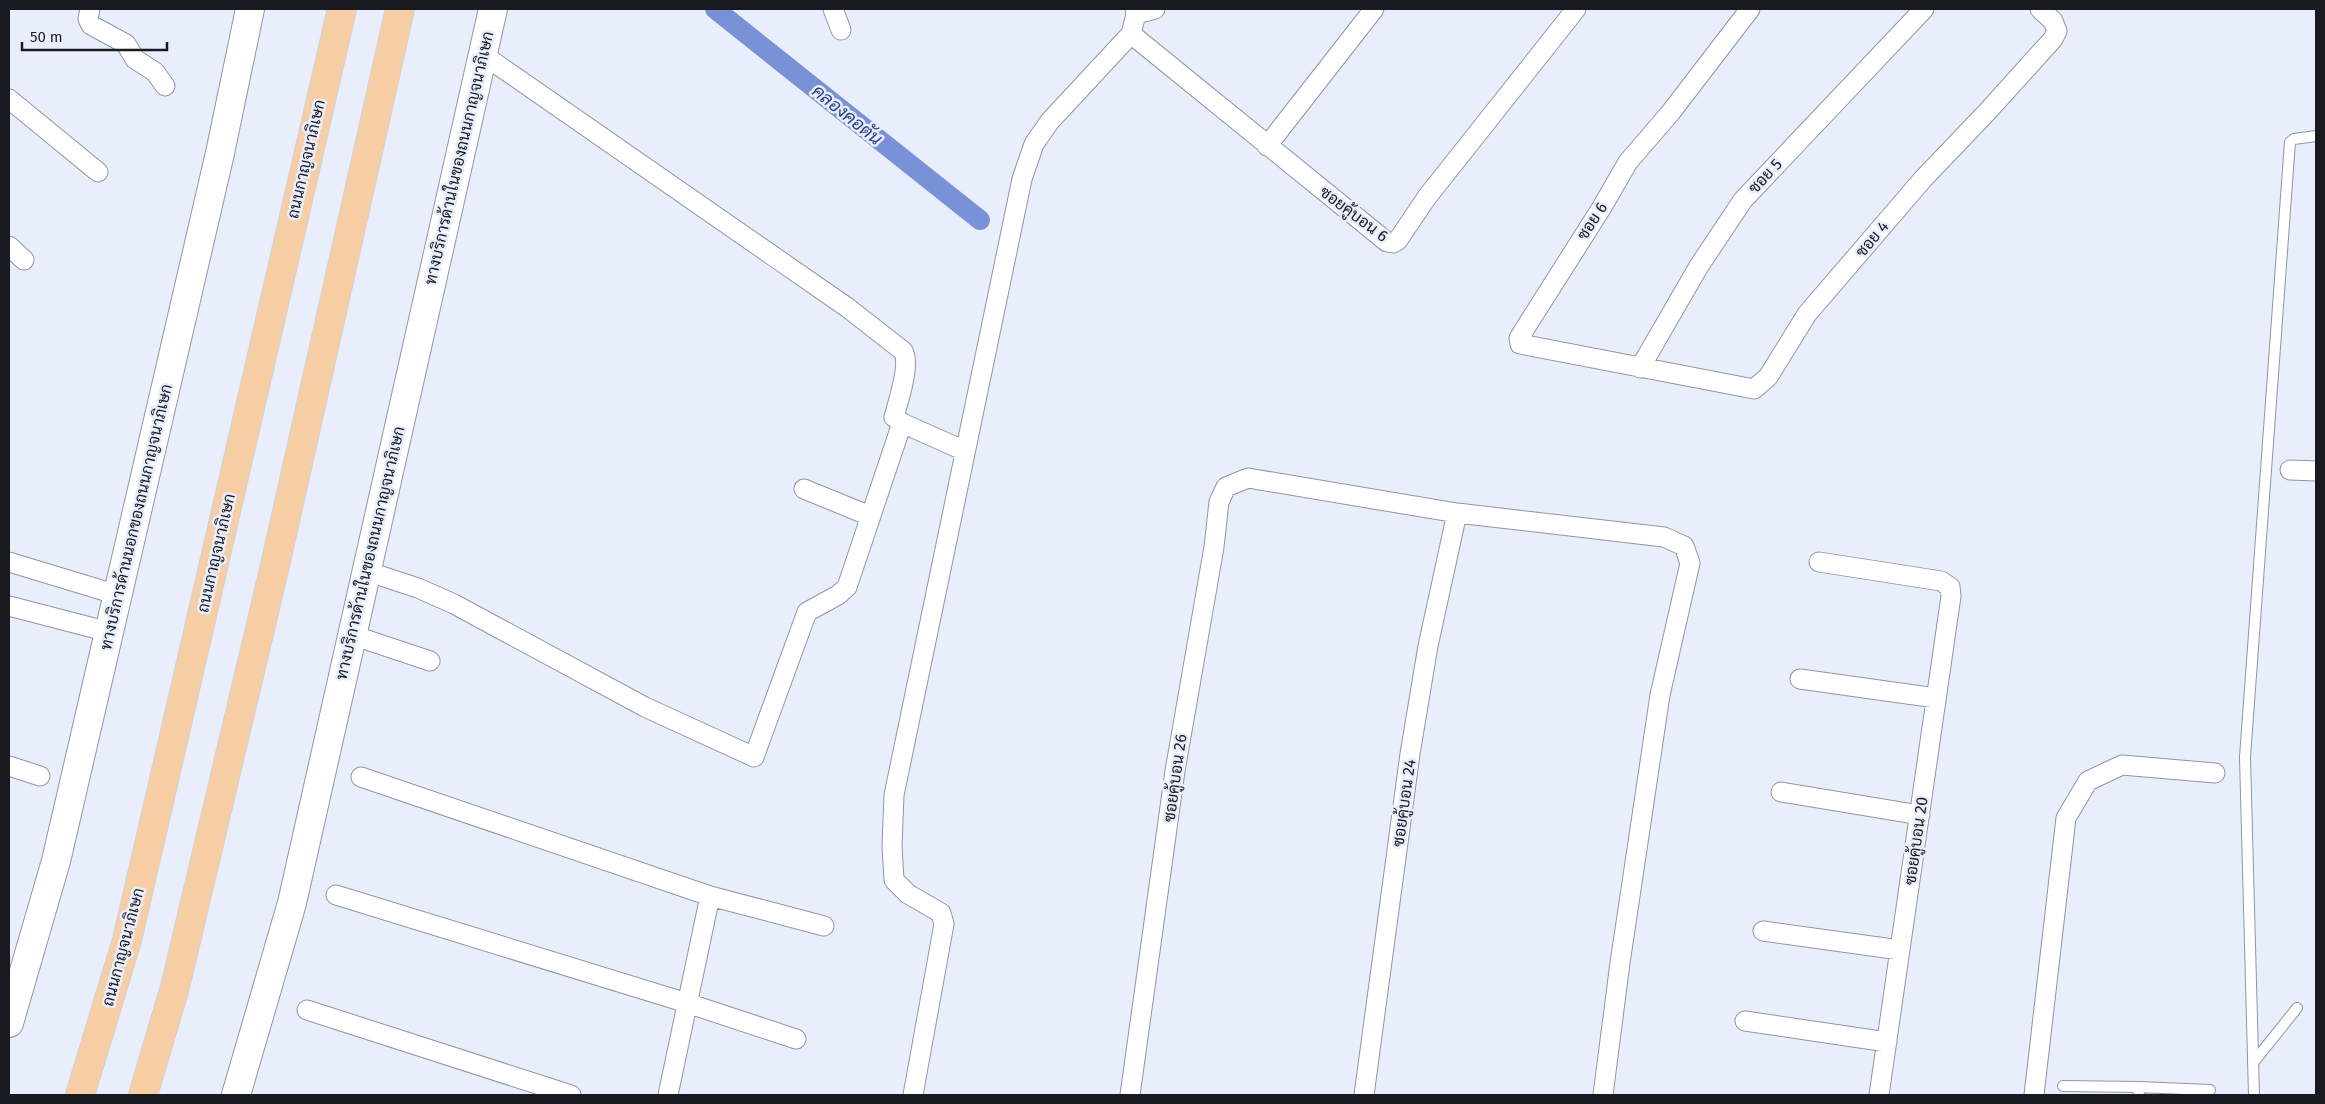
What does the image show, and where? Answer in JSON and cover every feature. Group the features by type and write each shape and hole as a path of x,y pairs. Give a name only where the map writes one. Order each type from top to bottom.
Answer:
{"highway":[{"name":"ถนนกาญจนาภิเษก","path":"80,1095 127,940 342,9"},
{"path":"142,1095 176,987 275,564 400,9"}],"main road":[{"name":"ทางบริการด้านนอกของถนนกาญจนาภิเษก","path":"9,1023 56,861 220,153 250,9"},
{"name":"ทางบริการด้านในของถนนกาญจนาภิเษก","path":"236,1095 292,903 493,9"}],"street":[{"path":"90,9 88,20 91,25 126,44 135,59 155,72 165,86"},
{"path":"833,9 841,30"},
{"path":"913,1095 944,924 941,913 908,894 894,880 892,846 894,795 1012,219 1022,179 1034,144 1050,121 1131,34 1136,11 1155,9"},
{"path":"1267,146 1374,9"},
{"name":"ซอยคู้บอน 6","path":"1131,34 1387,242 1393,243 1398,240 1427,197 1576,9"},
{"name":"ซอย 6","path":"1640,368 1523,346 1520,344 1519,338 1602,208 1628,162 1671,112 1750,9"},
{"name":"ซอย 5","path":"1640,368 1699,266 1743,200 1924,9"},
{"name":"ซอย 4","path":"1640,368 1754,388 1768,377 1807,314 1923,179 1987,112 2053,38 2056,31 2053,21 2040,9"},
{"path":"482,54 848,308 903,351 905,354 905,371 894,417 902,423 965,451"},
{"path":"9,99 98,172"},
{"path":"9,246 24,260"},
{"path":"366,571 418,588 454,604 646,707 754,758 807,612 838,595 847,587 902,423"},
{"path":"2290,470 2316,471"},
{"name":"ซอยคู้บอน 26","path":"1130,1095 1175,771 1214,547 1219,502 1226,487 1248,478 1457,513"},
{"path":"804,489 870,516"},
{"path":"1457,513 1664,537 1684,546 1690,563 1660,695 1620,963 1604,1095"},
{"name":"ซอยคู้บอน 24","path":"1364,1095 1410,754 1428,646 1457,513"},
{"path":"9,562 118,595"},
{"name":"ซอยคู้บอน 20","path":"1818,562 1942,581 1950,587 1951,596 1879,1095"},
{"path":"9,606 109,632"},
{"path":"352,635 430,661"},
{"path":"1800,679 1936,698"},
{"path":"2034,1095 2066,818 2088,781 2122,765 2215,773"},
{"path":"9,766 40,776"},
{"path":"361,777 710,896 824,926"},
{"path":"1781,792 1920,815"},
{"path":"336,895 796,1039"},
{"path":"668,1095 710,896"},
{"path":"1763,931 1900,950"},
{"path":"307,1010 571,1095"},
{"path":"1745,1021 1887,1042"}],"lane":[{"path":"2254,1095 2245,757 2252,646 2290,142 2294,139 2316,136"},
{"path":"2253,1063 2297,1008"},
{"path":"2063,1086 2139,1091 2210,1090"}],"waterway":[{"name":"คลองคอตัน","path":"715,9 980,220"}]}
